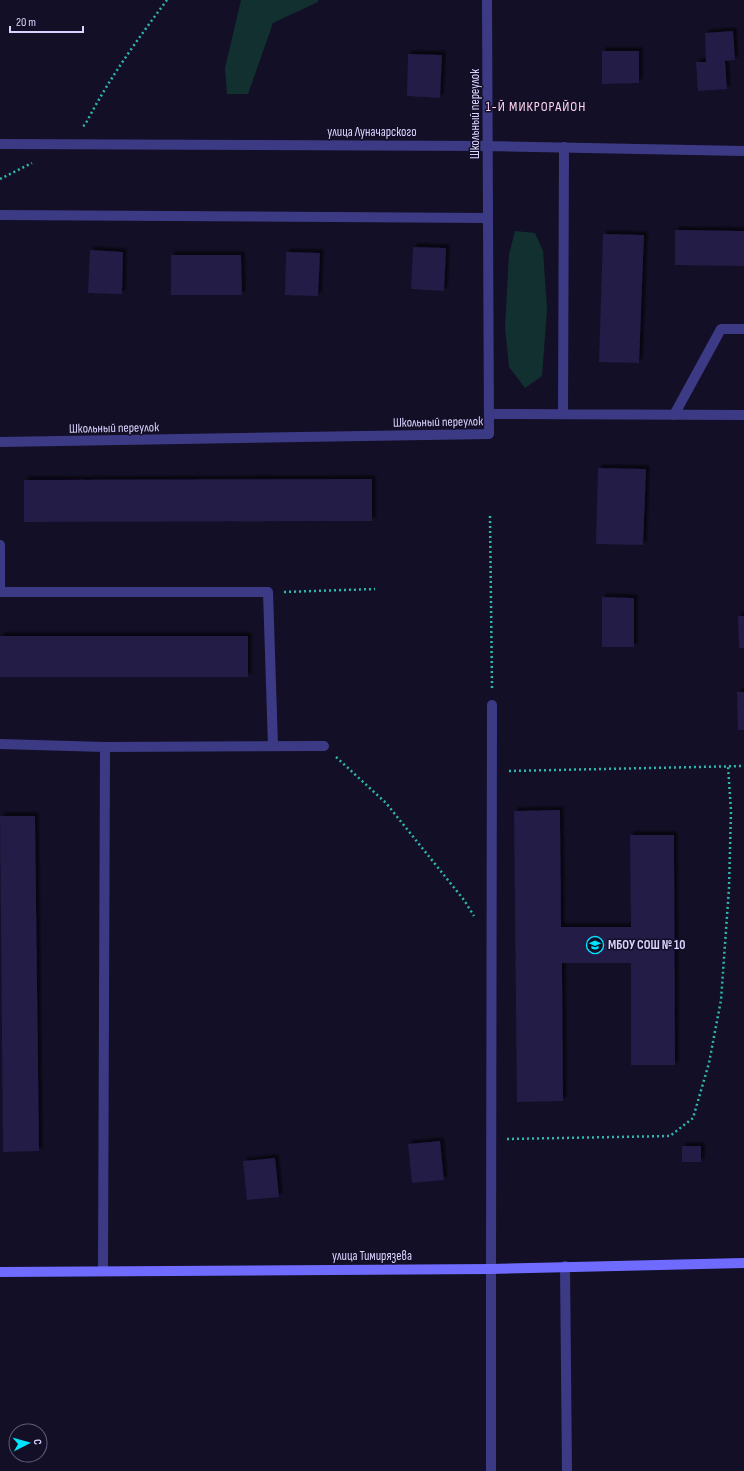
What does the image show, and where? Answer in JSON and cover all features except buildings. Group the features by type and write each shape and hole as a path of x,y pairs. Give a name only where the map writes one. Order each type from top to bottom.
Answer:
{"street":[{"name":"Школьный переулок","path":"0,442 490,434 487,0"},
{"name":"улица Луначарского","path":"0,144 488,146 744,150"},
{"path":"563,414 564,147"},
{"path":"0,215 488,218"},
{"path":"674,415 721,328 744,329"},
{"path":"489,414 744,415"},
{"path":"0,545 0,592 268,592 273,746"},
{"path":"491,1471 490,1268 492,704"},
{"path":"0,744 105,747 324,746"},
{"path":"103,1271 105,747"},
{"name":"улица Тимирязева","path":"0,1272 490,1268 744,1264"},
{"path":"565,1266 567,1471"}],"path":[{"path":"78,129 85,125 98,100 125,57 167,0"},
{"path":"0,179 33,162 53,144"},
{"path":"490,516 492,704"},
{"path":"268,592 375,589"},
{"path":"324,746 386,803 464,900 475,918"},
{"path":"491,1140 670,1136 693,1118 709,1063 721,1000 729,873 731,811 728,766"},
{"path":"492,771 744,766"}],"green space":[{"path":"241,0 318,0 318,2 273,23 248,94 227,94 225,68"},
{"path":"515,231 535,233 543,251 547,309 542,376 525,388 509,367 505,327 509,254"}],"place":[{"name":"МБОУ СОШ № 10","path":"595,945"}],"district":[{"name":"1-Й МИКРОРАЙОН","path":"536,106"}]}
